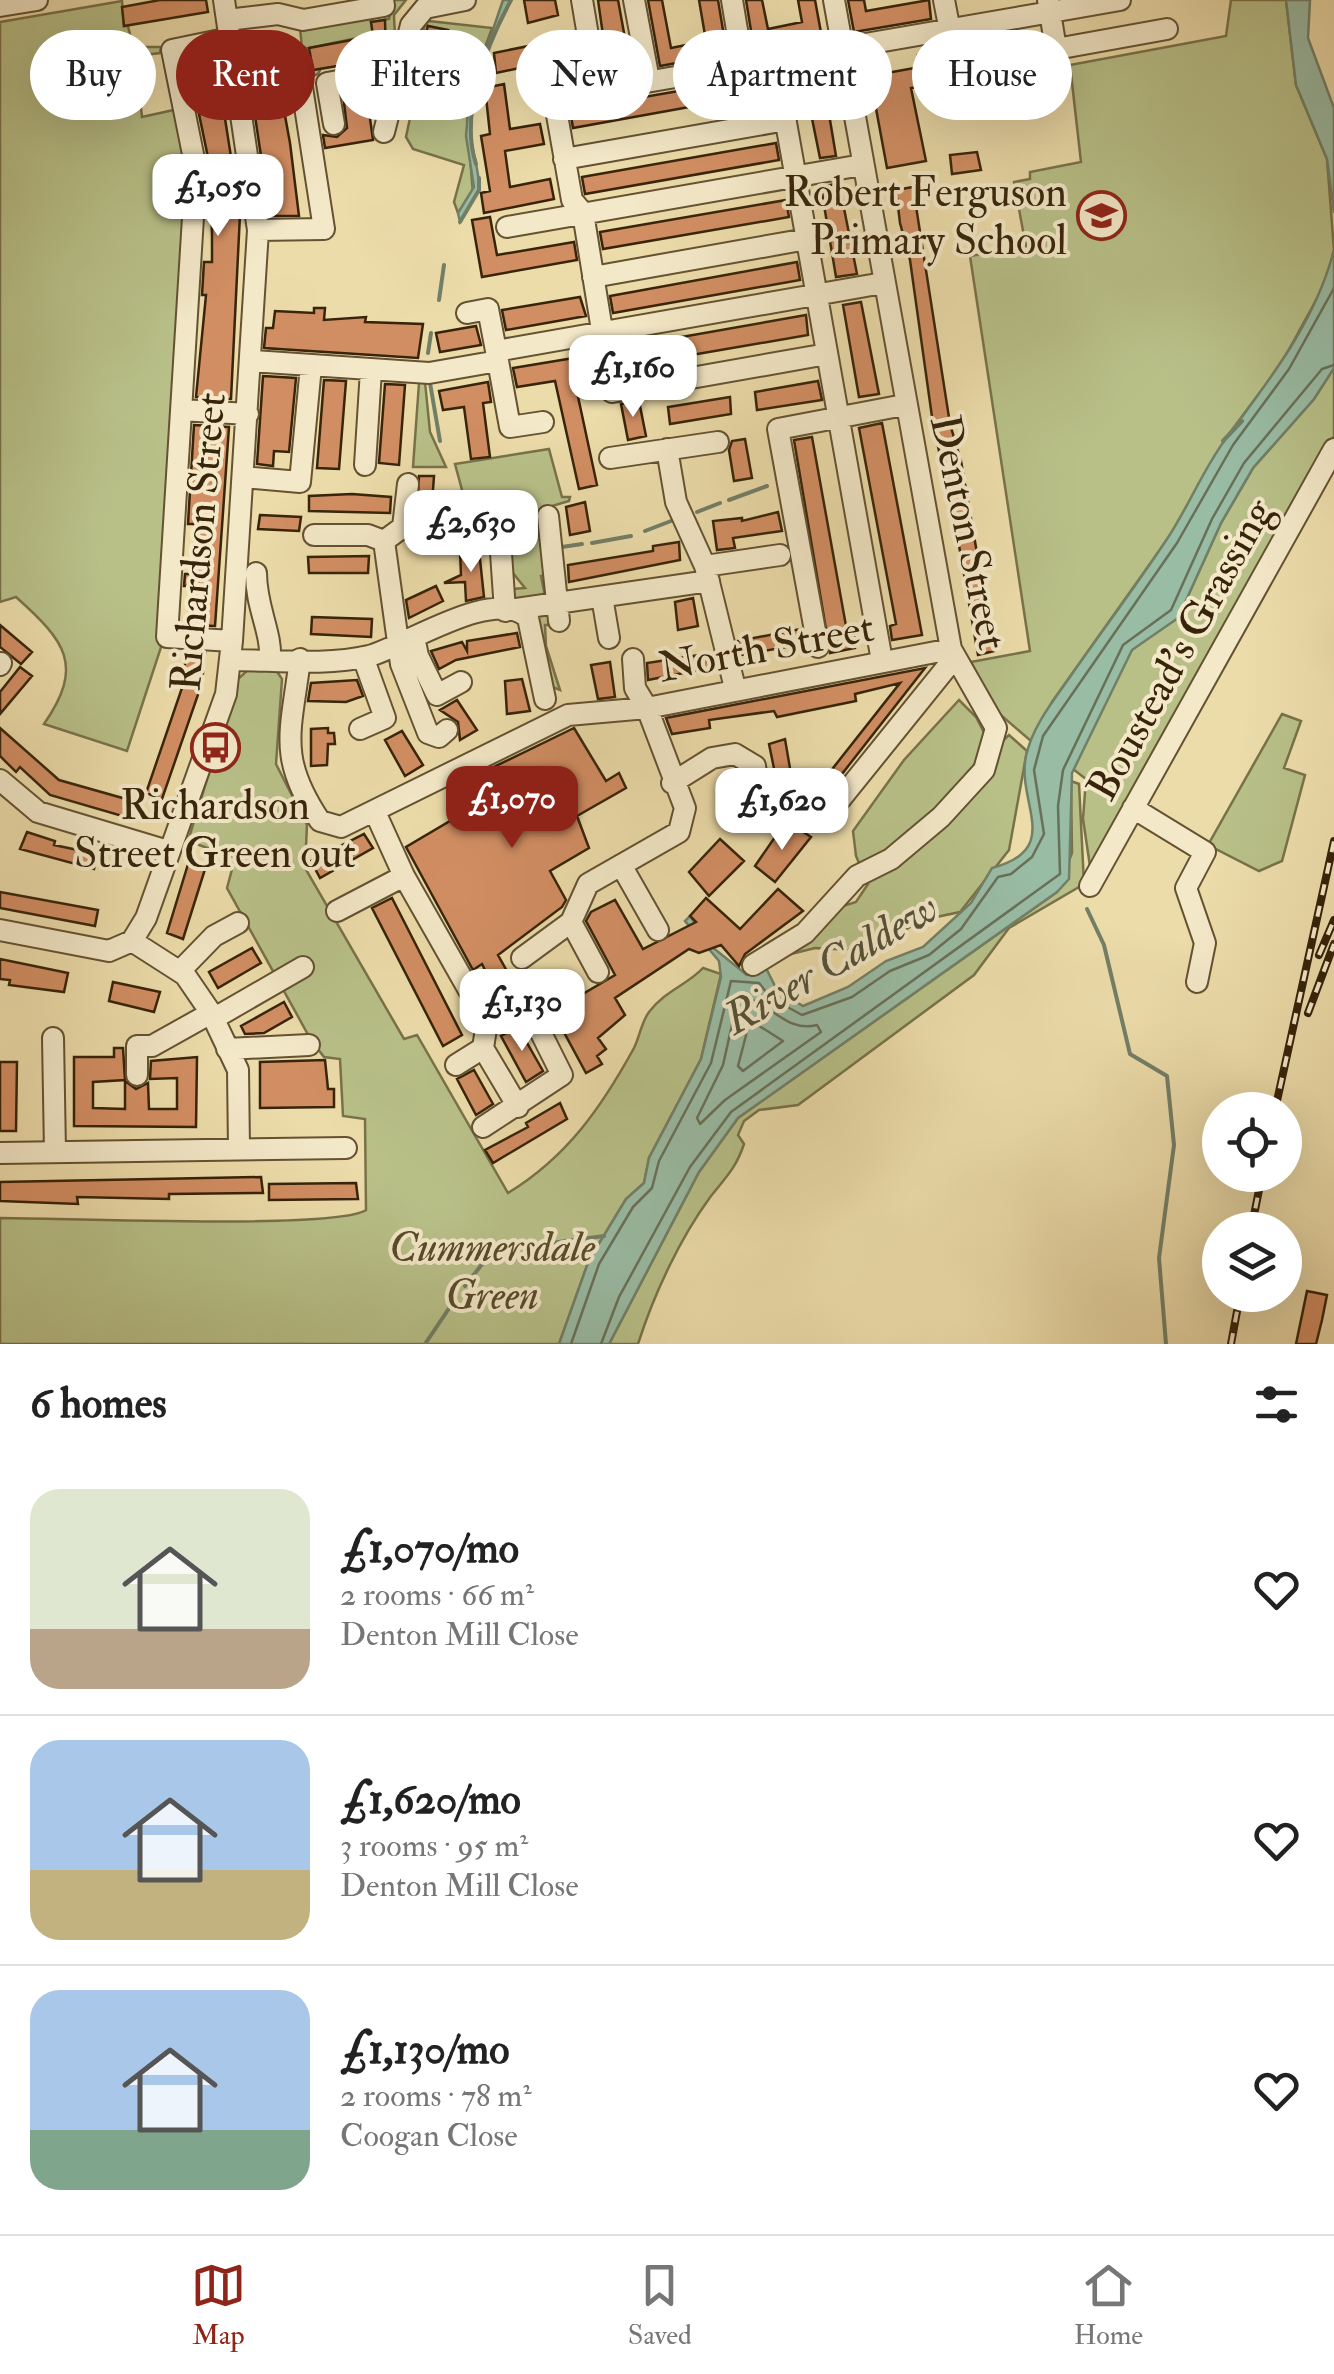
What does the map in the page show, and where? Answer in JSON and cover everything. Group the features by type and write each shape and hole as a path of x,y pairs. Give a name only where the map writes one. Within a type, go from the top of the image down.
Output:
{"street":[{"path":"0,6 37,0"},
{"path":"383,0 384,6 304,20 278,14 227,19 172,50 196,169 167,636 270,660 362,656 456,617 506,611 557,611 780,555"},
{"path":"412,30 417,15 436,3 466,0"},
{"path":"582,0 587,30"},
{"path":"634,0 640,30"},
{"path":"732,0 737,30"},
{"name":"Denton Street","path":"834,0 839,30"},
{"path":"944,0 950,30"},
{"path":"954,30 1049,6 1120,0"},
{"path":"1049,6 1056,49 1166,29"},
{"path":"334,124 327,83 335,82"},
{"name":"Richardson Street","path":"132,941 146,918 226,694 244,478 258,230 243,120"},
{"path":"258,230 324,229 307,120"},
{"path":"384,132 387,120"},
{"path":"558,120 572,200 583,213 612,392 827,354"},
{"path":"564,159 786,120 882,661"},
{"name":"Denton Street","path":"753,965 805,933 857,876 891,859 942,817 984,770 996,728 953,653 904,406 854,120"},
{"path":"507,227 862,164"},
{"path":"593,276 807,238"},
{"path":"252,361 429,373 602,333 883,283"},
{"path":"468,313 488,310 510,427 543,422"},
{"path":"244,478 300,482 312,366"},
{"path":"365,465 371,370"},
{"path":"818,648 778,428 904,406"},
{"path":"181,410 248,414"},
{"path":"610,458 718,442"},
{"path":"667,449 676,502 707,574 735,688"},
{"name":"Boustead's Grassing","path":"1090,886 1334,449"},
{"path":"384,541 404,527 408,484"},
{"path":"555,523 557,611"},
{"path":"314,535 368,535 384,541"},
{"path":"384,541 408,640 436,695 461,682"},
{"path":"501,553 506,611"},
{"path":"256,573 256,601 271,644 270,660"},
{"path":"602,597 609,638"},
{"path":"506,611 528,618 545,698"},
{"path":"408,640 401,664 428,732 439,737 447,730"},
{"path":"830,812 953,653"},
{"name":"North Street","path":"300,659 289,749 296,786 320,821 341,828 568,715 647,708 882,661 953,653"},
{"path":"360,729 393,716 362,656"},
{"path":"522,958 571,922 588,884 679,832 685,808 647,708 634,688 634,659"},
{"path":"672,782 712,758 736,754 755,766 760,792 786,814"},
{"path":"0,780 38,812 168,851"},
{"path":"1134,808 1205,852 1186,888 1206,943 1196,982"},
{"path":"375,812 404,876 487,1022 483,1048 518,1107"},
{"path":"621,865 658,930"},
{"path":"337,911 404,876"},
{"path":"571,922 598,972"},
{"path":"180,971 214,936 238,923"},
{"path":"0,930 109,951 132,941 180,971 212,1016 238,1070 239,1150"},
{"path":"137,1075 137,1046 152,1046 302,966"},
{"path":"483,1126 518,1107 562,1074 534,1019"},
{"path":"53,1038 55,1152"},
{"path":"227,1048 309,1045"},
{"path":"456,1065 483,1048"},
{"path":"0,1152 346,1148"}],"green space":[{"path":"392,0 406,0 394,15 394,30 335,30 335,43 315,47 315,30 300,30 370,13 371,22 389,19"},
{"path":"1231,0 1286,0 1296,85 1327,159 1334,250 1326,282 1281,364 1226,438 1169,537 1052,702 1031,741 995,710 971,662 1030,651 970,256 1026,247 1014,182 1030,179 1030,172 1081,162 1072,65 1226,36"},
{"path":"122,1 124,26 129,30 30,30 30,120 156,120 156,114 176,109 187,159 164,638 127,751 44,724 64,685 64,655 47,627 16,597 0,602 0,22"},
{"path":"429,21 492,28 444,30 425,25 424,30 417,30"},
{"path":"410,120 467,120 473,194 458,213 454,202 464,165 413,149 406,137"},
{"path":"1334,368 1334,436 1091,873 1083,819 1086,779 1073,769 1077,757 1132,649 1178,618 1221,523 1253,468 1314,399"},
{"path":"425,382 430,432 446,467 413,467 419,383"},
{"path":"549,449 562,497 570,497 569,501 542,509 547,575 541,576 551,625 545,625 546,646 560,690 547,685 513,595 512,589 525,588 508,567 507,545 475,538 455,464"},
{"name":"Cummersdale Green","path":"274,667 282,679 276,764 307,825 305,868 404,1039 417,1035 508,1193 548,1164 581,1130 622,1070 646,1016 655,1005 703,968 721,974 701,1059 649,1158 644,1183 626,1199 589,1260 559,1344 0,1344 0,1218 304,1220 366,1210 365,1119 343,1116 340,1059 324,1057 311,1040 227,888 235,858 188,841 238,679 249,669"},
{"path":"959,700 976,717 989,742 998,745 1009,735 1027,751 1009,850 960,912 922,920 881,944 854,950 815,948 787,955 824,912 856,902 868,884 856,856 853,831 904,760"},
{"path":"1282,714 1301,721 1284,768 1305,775 1282,861 1259,871 1208,845"},
{"path":"1071,781 1079,784 1084,884 1009,928 974,975 798,1105 759,1110 744,1121 738,1135 744,1144 738,1160 678,1248 638,1344 609,1344 699,1172 738,1118 1057,892 1072,853"}],"water":[{"path":"503,0 511,0 496,31 493,30"},
{"path":"1286,0 1310,0 1308,38 1334,108 1334,213 1327,159 1296,85"},
{"path":"467,120 472,120 479,190 460,222 458,213 474,187"},
{"path":"1334,250 1334,368 1314,399 1253,468 1221,523 1178,618 1132,650 1072,773 1069,879 1057,892 738,1118 699,1172 609,1344 559,1344 589,1260 626,1199 644,1183 649,1158 701,1059 721,977 719,961 685,921 690,916 712,947 747,975 765,966 777,990 803,1006 848,987 886,961 923,947 971,903 992,868 1014,860 1026,849 1032,837 1032,822 1026,756 1038,725 1167,539 1217,452 1289,350 1315,302"}],"building":[{"path":"160,0 206,0 208,12 124,26 122,7"},
{"path":"524,0 555,0 558,15 528,23"},
{"path":"598,0 618,0 623,30 602,30"},
{"path":"648,0 662,0 673,48 673,64 660,66"},
{"path":"699,0 718,0 723,30 704,30"},
{"path":"746,0 762,0 768,29 802,22 798,0 815,0 821,30 751,30"},
{"path":"848,0 864,0 866,11 929,0 931,19 854,30"},
{"path":"385,20 385,30 372,30 371,22"},
{"path":"335,43 335,66 315,70 315,47"},
{"path":"516,48 516,69 496,73 496,53"},
{"path":"912,68 912,120 918,120 926,161 887,168 878,120 892,120 892,72"},
{"path":"504,84 510,129 540,124 544,144 505,151 510,187 550,179 554,199 484,213 481,193 490,191 481,136 490,134 488,120 496,120 496,86"},
{"path":"673,92 673,110 653,114 653,95"},
{"path":"200,120 225,120 240,214 231,399 196,397 206,295 202,295 204,262 212,262 210,167"},
{"path":"256,120 286,120 299,216 270,216"},
{"path":"346,120 370,120 373,140 325,148 323,135 337,137 347,128"},
{"path":"572,120 617,120 573,128"},
{"path":"812,120 830,120 836,156 820,158"},
{"path":"776,143 779,160 585,194 582,177"},
{"path":"977,152 981,170 952,174 950,155"},
{"path":"839,183 857,274 836,277 821,187"},
{"path":"913,187 950,424 961,461 994,651 978,655 944,459 941,460 933,424 910,260 900,223 896,190"},
{"path":"786,200 789,217 603,249 600,232"},
{"path":"490,217 497,255 574,242 577,260 482,277 472,220"},
{"path":"797,262 800,280 613,313 610,296"},
{"path":"580,297 586,316 506,330 502,310"},
{"path":"861,302 879,394 859,397 843,305"},
{"path":"314,308 325,308 324,320 366,317 365,322 423,324 418,358 264,348 266,328 273,328 275,311 314,313"},
{"path":"806,315 808,335 622,367 619,348"},
{"path":"476,326 481,345 440,352 436,333"},
{"path":"592,355 595,374 574,378 597,485 579,489 555,381 517,387 513,368"},
{"path":"263,376 296,378 289,452 274,451 273,466 257,464"},
{"path":"324,380 346,381 339,469 317,468"},
{"path":"818,381 822,400 757,410 755,392"},
{"path":"488,382 491,402 483,403 490,457 471,459 464,407 443,410 439,391"},
{"path":"385,384 405,385 399,465 379,463"},
{"path":"730,397 731,414 670,424 668,407"},
{"path":"639,401 646,436 628,440 621,404"},
{"path":"882,423 922,635 892,640 890,626 896,624 859,428"},
{"path":"194,425 229,427 215,626 188,625 191,586 184,586 185,574 192,574 195,524 188,524"},
{"path":"812,437 848,637 855,635 855,648 830,653 794,440"},
{"path":"745,439 752,478 734,481 729,450 732,441"},
{"path":"419,476 434,476 429,544 415,544"},
{"path":"309,496 391,497 390,513 309,511"},
{"path":"585,502 590,531 570,535 566,507"},
{"path":"778,512 782,531 733,538 735,548 717,550 713,521 742,521"},
{"path":"260,515 301,517 299,531 258,529"},
{"path":"679,542 680,560 569,582 568,565 653,551 653,546"},
{"path":"479,550 484,597 466,601 465,582 444,583 461,575 460,551"},
{"path":"369,556 368,573 309,573 308,557"},
{"path":"436,586 443,601 409,618 406,600"},
{"path":"693,598 698,626 678,630 675,602"},
{"path":"312,617 372,619 371,637 311,634"},
{"path":"0,625 32,652 21,664 0,647"},
{"path":"801,629 804,644 741,655 738,641"},
{"path":"517,633 520,647 456,660 439,669 431,651 462,642 467,651 467,641"},
{"path":"186,652 205,653 202,683 162,799 146,793 183,685"},
{"path":"706,654 709,668 648,680 647,663"},
{"path":"610,662 615,697 598,699 591,665"},
{"path":"20,667 32,676 0,714 0,692"},
{"path":"925,668 820,802 811,796 900,683 855,694 856,701 777,717 774,711 709,720 710,728 672,734 666,718"},
{"path":"522,679 530,711 507,714 505,681"},
{"path":"357,680 363,696 346,702 308,701 311,683"},
{"path":"457,700 477,730 460,740 458,722 440,710"},
{"path":"0,728 59,780 133,801 129,818 50,795 20,767 16,772 0,756"},
{"path":"328,728 328,733 334,733 335,744 328,744 327,765 311,766 311,729"},
{"path":"574,728 606,781 619,773 626,788 577,816 589,848 550,871 566,900 498,955 527,1007 508,1016 482,964 473,970 406,847 482,802 471,778"},
{"path":"402,731 423,765 405,776 385,740"},
{"path":"785,739 793,786 778,788 769,744"},
{"path":"794,826 811,837 775,882 755,866 775,837 781,842"},
{"path":"27,832 55,841 54,845 97,854 94,869 20,849"},
{"path":"364,834 373,848 320,878 311,861"},
{"path":"720,839 744,861 709,896 689,872"},
{"path":"189,861 206,866 183,939 167,933"},
{"path":"778,889 803,911 745,954 739,966 721,945 699,953 689,949 615,998 625,1015 598,1038 606,1049 597,1056 602,1064 586,1073 541,990 568,973 581,995 615,975 586,921 591,912 615,900 643,949 696,922 690,916 706,898 740,929"},
{"path":"0,892 98,910 95,926 0,908"},
{"path":"392,898 462,1035 443,1046 372,908"},
{"path":"252,948 261,963 218,988 209,972"},
{"path":"0,959 68,973 64,992 9,985 10,980 0,979"},
{"path":"113,982 160,992 154,1012 109,1001"},
{"path":"284,1002 292,1017 264,1033 245,1034 241,1026"},
{"path":"518,1027 543,1071 526,1082 501,1036"},
{"path":"114,1048 123,1048 125,1080 93,1082 93,1108 125,1109 125,1081 136,1089 148,1083 149,1109 177,1109 177,1078 150,1079 151,1061 197,1057 196,1127 74,1126 74,1057 114,1057"},
{"path":"325,1060 328,1089 334,1089 334,1107 260,1108 260,1062"},
{"path":"0,1062 17,1062 16,1131 0,1131"},
{"path":"474,1070 493,1104 476,1115 457,1079"},
{"path":"560,1103 567,1119 493,1163 485,1150 528,1127 526,1123"},
{"path":"261,1177 263,1193 169,1194 169,1199 77,1197 78,1204 0,1201 0,1182"},
{"path":"356,1183 358,1199 269,1200 269,1184"},
{"path":"1307,1291 1327,1295 1322,1320 1316,1344 1296,1344"}],"waterway":[{"path":"476,164 472,144 473,102 485,58 511,0"},
{"path":"460,222 479,190 479,178"},
{"path":"439,300 444,265"},
{"path":"428,353 431,333"},
{"path":"430,383 440,441"},
{"path":"1223,441 1242,421"},
{"path":"729,500 767,486"},
{"path":"697,512 720,503"},
{"path":"645,531 671,521"},
{"path":"592,543 631,536"},
{"path":"562,547 582,544"},
{"path":"1087,909 1104,945 1130,1054 1167,1076 1174,1145 1159,1258 1166,1344"},
{"path":"544,1244 604,1236"},
{"path":"465,1286 490,1254 529,1246"},
{"path":"425,1344 456,1298"}],"railway":[{"path":"1279,1092 1334,841"},
{"path":"1319,955 1334,920"},
{"path":"1308,1013 1334,944"},
{"path":"1255,1212 1259,1192"},
{"path":"1231,1344 1237,1312"}],"place":[{"name":"Robert Ferguson Primary School","path":"1102,215"},
{"name":"Richardson Street Green out","path":"215,748"}],"water label":[{"name":"River Caldew","path":"830,962"}]}
